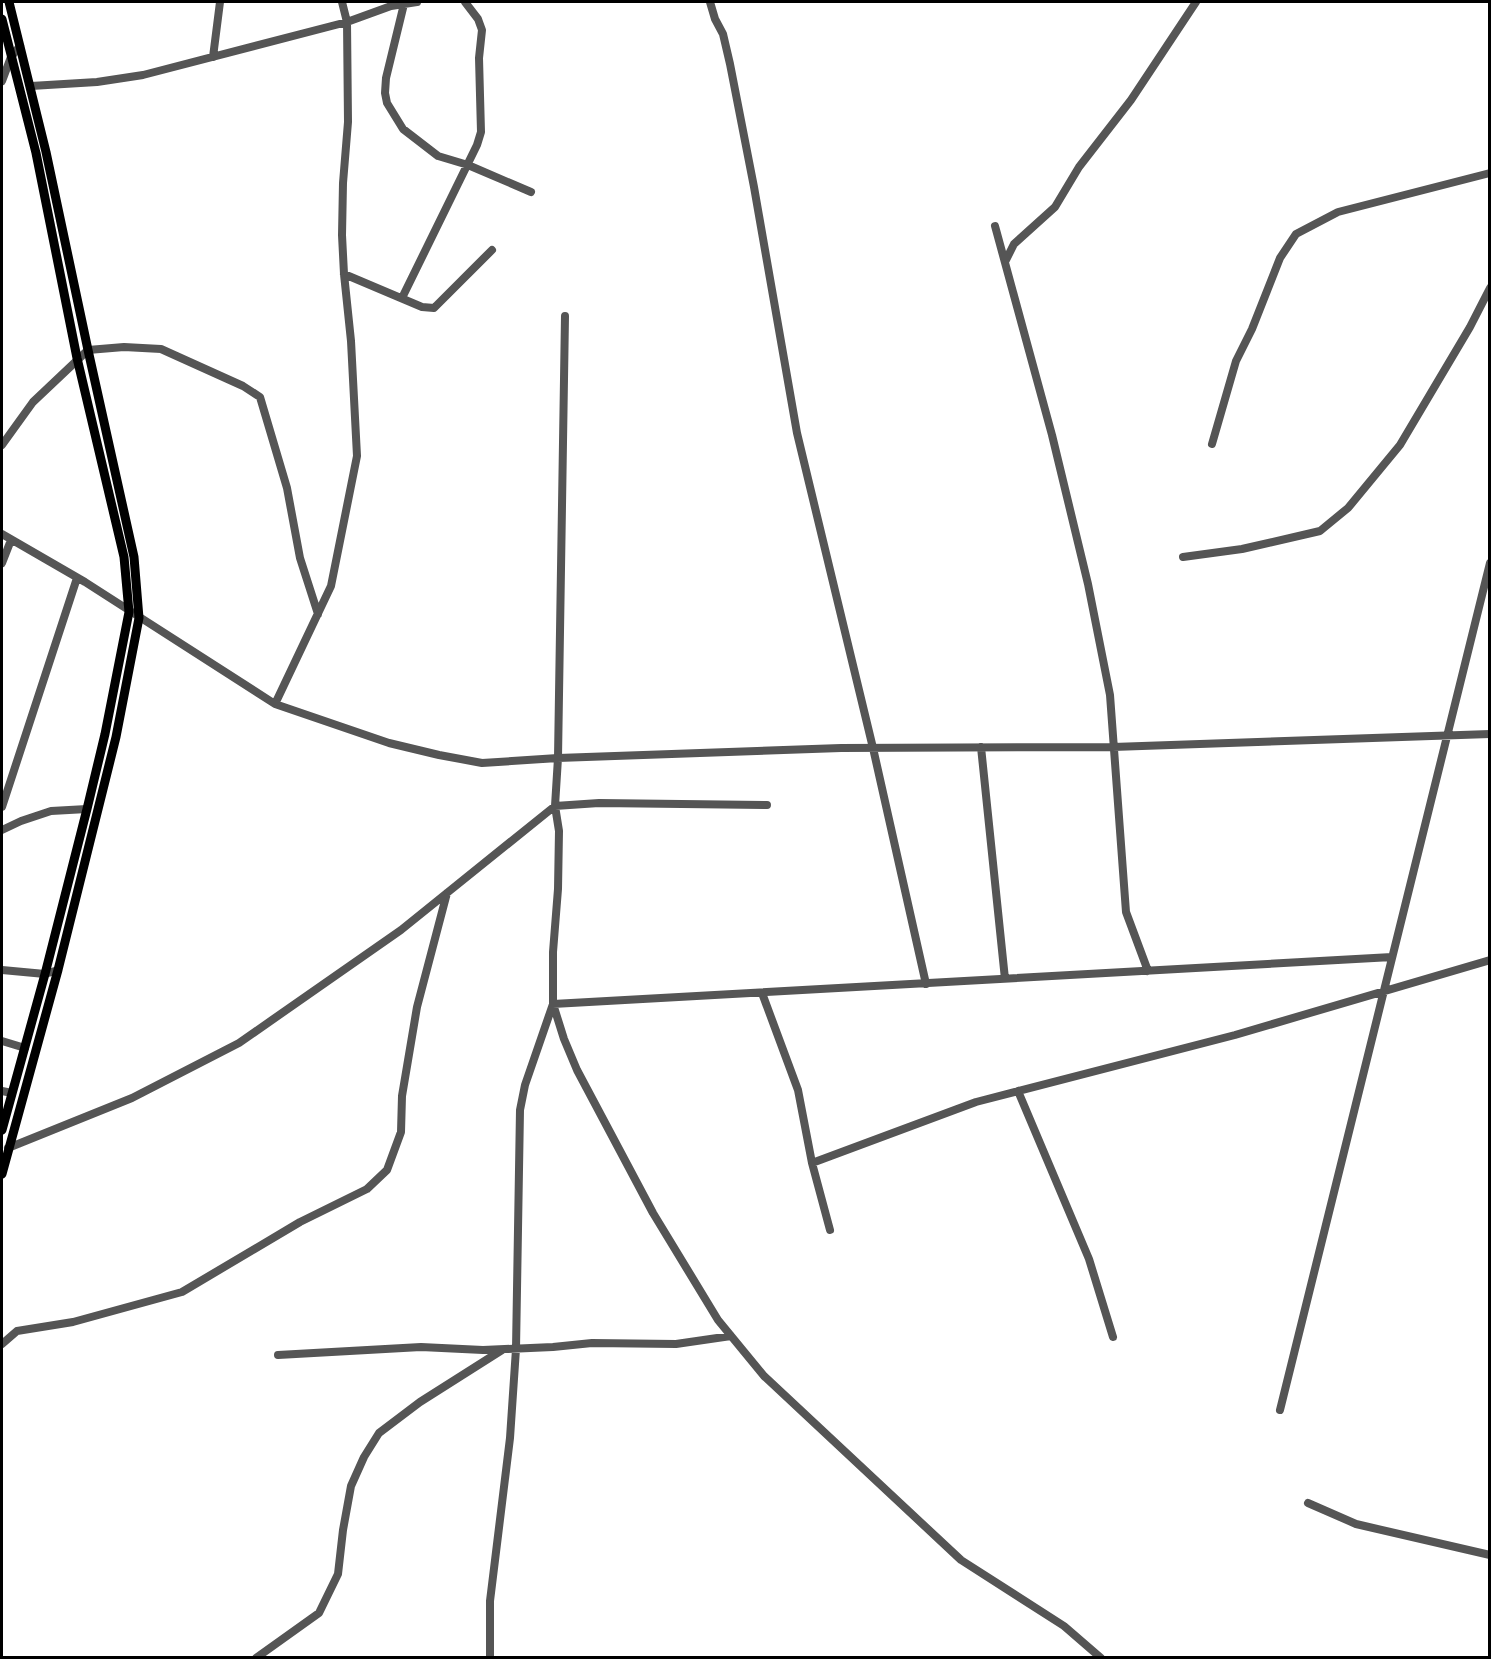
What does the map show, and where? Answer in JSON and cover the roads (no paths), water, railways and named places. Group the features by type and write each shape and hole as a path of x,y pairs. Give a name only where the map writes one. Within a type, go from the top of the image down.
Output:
{"main road":[{"path":"2,1174 58,970 116,737 139,618 134,557 46,152 9,2"},
{"path":"2,19 36,153 78,358 124,557 129,612 108,723 87,809 45,975 2,1130"}],"street":[{"path":"213,57 220,2"},
{"path":"275,704 331,586 357,456 351,341 344,274 343,194 348,122 346,22 342,2"},
{"path":"31,86 97,82 143,75 346,22 391,6 417,2"},
{"path":"402,298 468,165 481,132 479,58 482,30 478,19 465,2"},
{"path":"710,2 714,19 723,34 730,64 797,434 873,748 926,984"},
{"path":"1005,262 1014,244 1055,207 1079,167 1131,100 1196,2"},
{"path":"404,4 386,78 387,103 403,129 438,156 468,165 531,192"},
{"path":"2,81 10,57 20,46"},
{"path":"1212,444 1236,361 1252,329 1280,258 1296,234 1338,212 1490,173"},
{"path":"995,226 1052,435 1088,584 1110,695 1126,912 1148,971"},
{"path":"344,274 429,309 434,308 492,250"},
{"path":"1183,557 1242,549 1320,531 1348,508 1400,445 1470,327 1490,288"},
{"path":"566,316 558,758 555,806 559,831 558,889 553,952 553,1004 564,1039 577,1070 647,1203 718,1320 764,1376 961,1560 1064,1626 1101,1658"},
{"path":"2,445 33,402 88,350 124,347 161,349 243,386 260,397 287,488 300,558 318,614"},
{"path":"2,534 77,578 275,704 389,743 482,763 558,758 873,748 1113,747 1490,734"},
{"path":"2,563 10,540"},
{"path":"1280,1410 1490,563"},
{"path":"2,807 77,578"},
{"path":"981,747 1005,979"},
{"path":"8,1148 132,1098 239,1043 401,930 555,806 599,803 767,805"},
{"path":"2,830 51,811 87,809"},
{"path":"2,1344 17,1331 73,1322 182,1292 300,1222 367,1189 387,1170 401,1132 402,1096 417,1007 447,893"},
{"path":"553,1004 1392,957"},
{"path":"812,1163 976,1102 1235,1035 1490,960"},
{"path":"2,970 45,975 58,970"},
{"path":"762,993 798,1090 812,1163 830,1230"},
{"path":"490,1658 490,1601 510,1438 516,1348 520,1110 525,1085 553,1004"},
{"path":"2,1041 25,1048"},
{"path":"2,1091 12,1093"},
{"path":"1018,1091 1089,1259 1113,1337"},
{"path":"278,1354 421,1347 504,1349 592,1343 676,1344 731,1336"},
{"path":"256,1658 319,1613 338,1574 351,1486 364,1456 379,1433 420,1402 504,1349"},
{"path":"1308,1503 1356,1524 1490,1555"}]}
